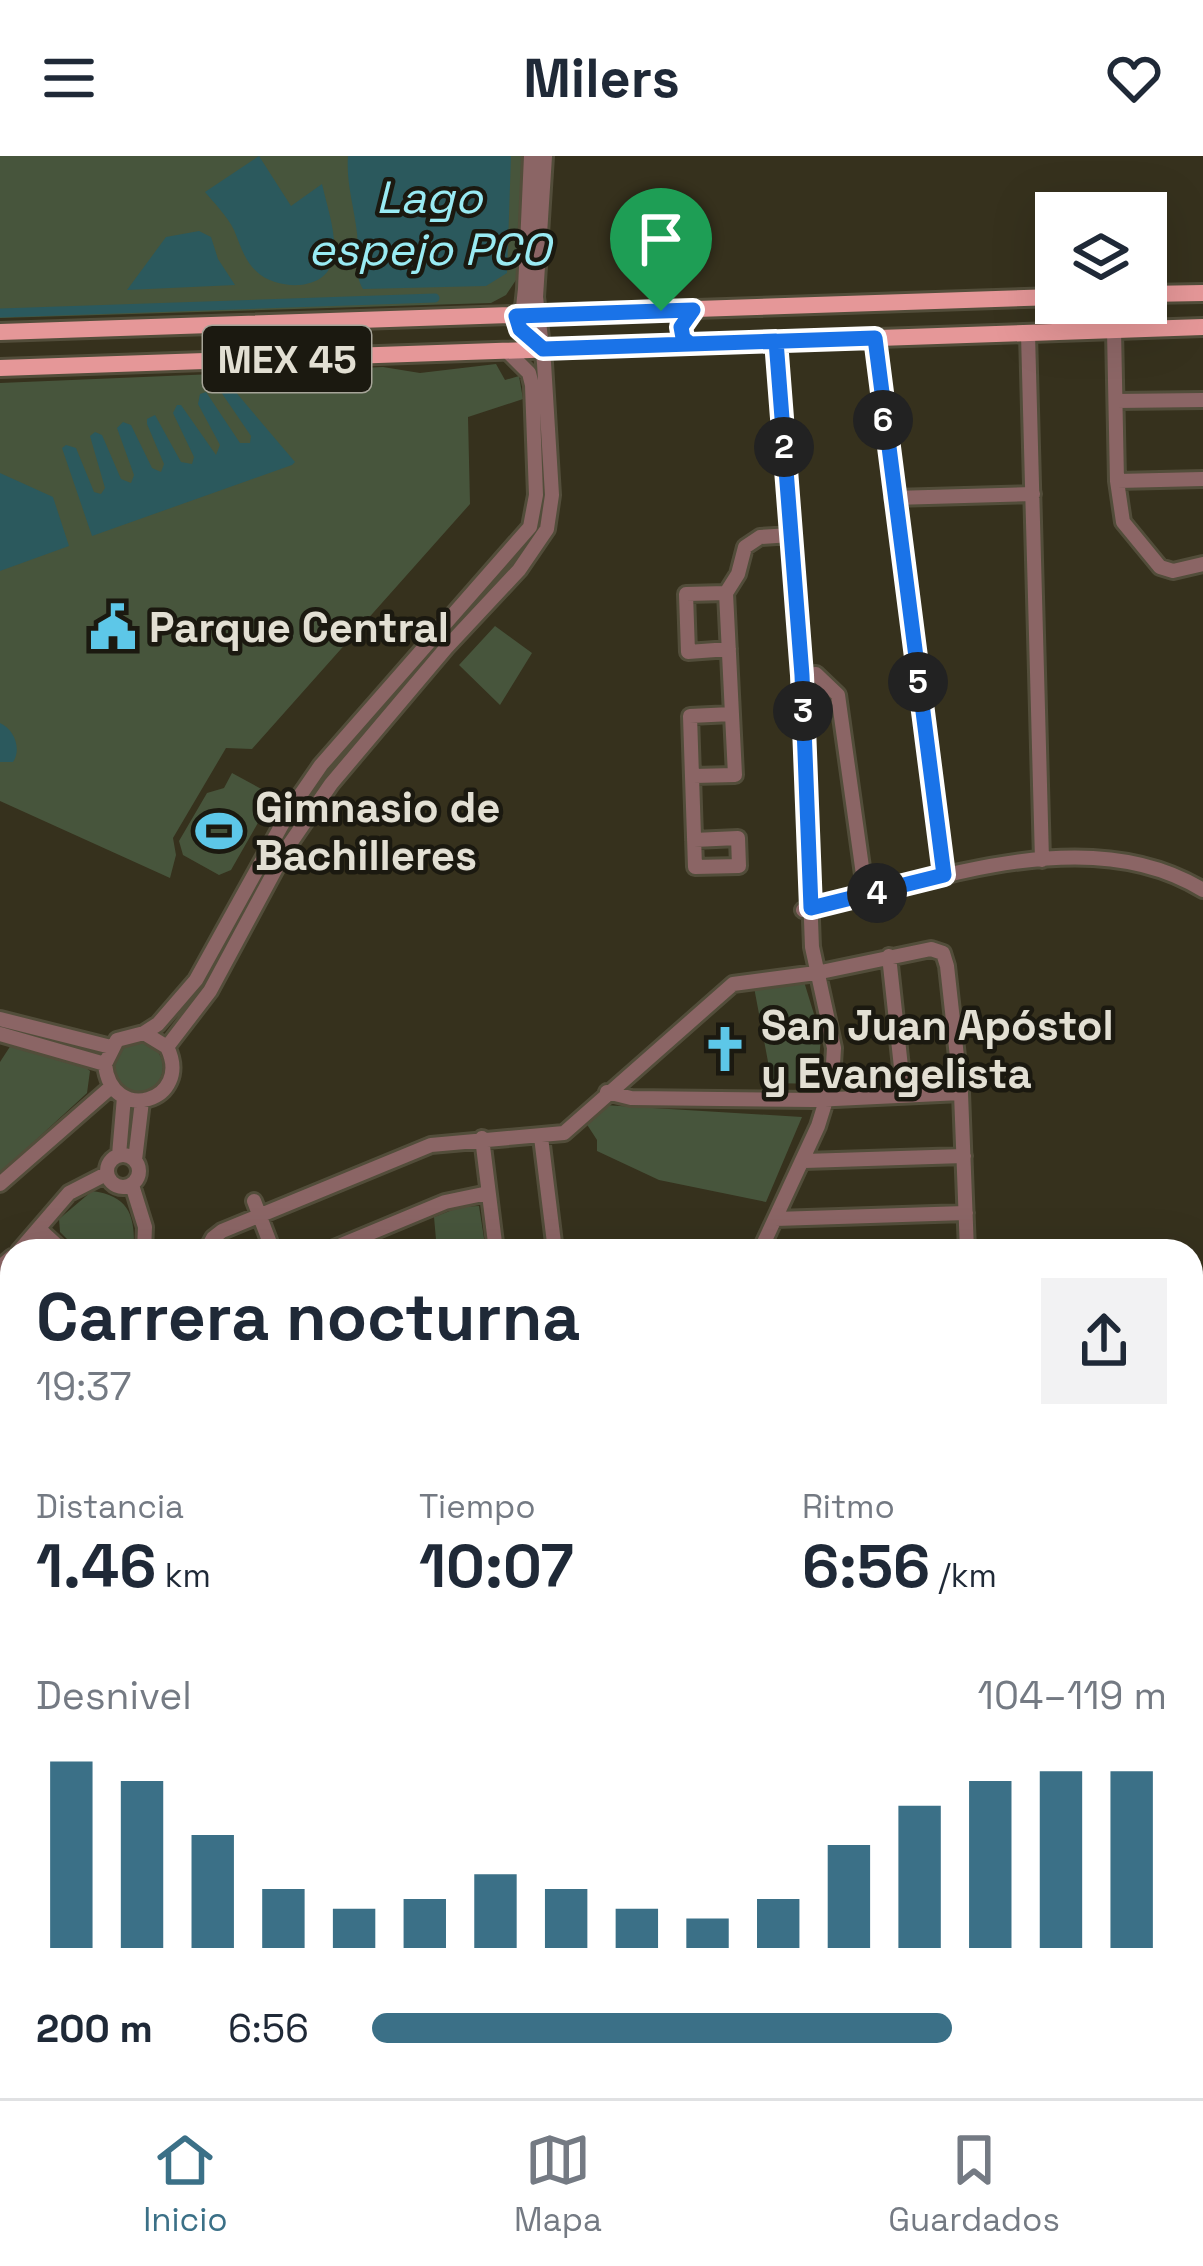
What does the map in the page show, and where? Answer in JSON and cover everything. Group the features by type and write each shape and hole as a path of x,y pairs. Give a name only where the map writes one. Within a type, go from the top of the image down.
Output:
{"main road":[{"path":"1167,294 1203,293"},
{"name":"MEX 45","path":"0,332 1035,298"},
{"path":"913,337 923,324 920,302"},
{"path":"690,344 681,327 693,310"},
{"name":"MEX 45","path":"0,368 1203,328"},
{"path":"66,366 64,344 81,331"}],"street":[{"path":"531,156 524,307 516,316 520,329 543,349"},
{"path":"166,1047 216,981 287,848 331,784 519,570 547,530 552,495 536,297 544,156"},
{"path":"1114,330 1117,481 1123,522 1155,563 1173,571 1203,564"},
{"path":"1028,334 1042,860"},
{"path":"875,338 944,875"},
{"path":"766,1239 827,1100 834,1048 807,909 802,675 776,341"},
{"path":"142,1101 124,1097 111,1087 105,1064 111,1047 125,1035 143,1033 158,1024 196,980 302,789 530,527 536,495 532,385 530,373 507,351"},
{"path":"1116,401 1203,400"},
{"path":"1117,481 1203,478"},
{"path":"893,498 1033,494"},
{"path":"693,776 735,775 727,593 751,541 792,539"},
{"path":"727,593 686,594 688,652 729,650"},
{"path":"802,675 816,674 838,695 866,896"},
{"path":"694,840 738,838 739,866 695,867 694,840 693,776 690,716 732,714"},
{"path":"366,715 379,728"},
{"path":"807,909 996,864 1042,860 1141,862 1203,890"},
{"path":"215,1239 222,1232 431,1145 564,1132 733,984 931,950 943,953 947,966 961,1094 967,1239"},
{"path":"889,956 904,1095"},
{"path":"0,1019 111,1047"},
{"path":"106,1174 142,1101 160,1093 172,1076 166,1047 143,1033"},
{"path":"0,1034 105,1064"},
{"path":"0,1184 111,1087"},
{"path":"607,1092 631,1098 827,1100 961,1094"},
{"path":"124,1097 139,1173 132,1185 144,1239"},
{"path":"541,1136 554,1239"},
{"path":"482,1138 494,1239"},
{"path":"118,1155 135,1160"},
{"path":"804,1161 964,1156"},
{"path":"106,1174 116,1186 132,1185"},
{"path":"30,1239 69,1192 106,1174"},
{"path":"357,1239 445,1202 488,1193"},
{"path":"254,1201 270,1239"},
{"path":"775,1219 966,1214"},
{"path":"39,1229 50,1239"},
{"path":"378,1230 379,1239"}],"green space":[{"path":"0,156 522,156 516,280 506,295 491,303 0,318"},
{"path":"496,364 505,380 519,376 523,399 468,417 470,504 252,749 226,748 173,838 176,855 170,878 0,801 0,383 383,367 420,373"},
{"path":"495,626 532,653 500,705 459,665"},
{"name":"Gimnasio de Bachilleres","path":"232,773 265,791 257,806 259,821 231,870 219,875 183,855 179,841 207,793 224,788"},
{"path":"802,975 821,1037 817,1084 772,1083 753,982"},
{"path":"138,1042 156,1049 163,1067 156,1085 138,1092 120,1085 113,1067 120,1049"},
{"path":"11,1045 90,1071 87,1093 0,1173 0,1062"},
{"path":"604,1105 802,1117 766,1202 659,1180 597,1151 597,1140 586,1123"},
{"path":"92,1191 105,1194 128,1210 133,1239 67,1239 60,1232 59,1219"},
{"path":"479,1206 484,1239 436,1239 434,1217"}],"water":[{"path":"259,156 291,206 322,184 334,246 327,272 317,280 288,285 260,275 245,257 228,220 205,192"},
{"name":"Lago espejo PCO","path":"348,156 511,156 507,273 486,286 363,289 357,269"},
{"path":"199,231 211,237 235,285 127,290 166,237"},
{"path":"228,383 295,462 92,536 62,448 76,448 94,492 101,494 105,488 90,436 102,435 121,479 131,483 134,475 117,428 123,422 131,425 152,468 161,472 164,464 147,424 155,415 181,462 192,464 194,457 173,413 181,405 216,455 220,445 198,404 200,394 206,392 240,443 250,443 251,436 221,392"},
{"path":"0,473 53,497 69,546 0,571"},
{"path":"0,723 15,740 13,762 0,762"}],"waterway":[{"path":"0,313 435,298"}],"place":[{"name":"Parque Central","path":"113,627"},
{"name":"Gimnasio de Bachilleres","path":"219,831"},
{"name":"San Juan Apóstol y Evangelista","path":"725,1049"}],"route":[{"path":"661,311 516,316 520,329 543,349 661,346 776,341 802,675 811,908 944,875 875,338 776,341 690,344 681,327 693,310 661,311"}]}
